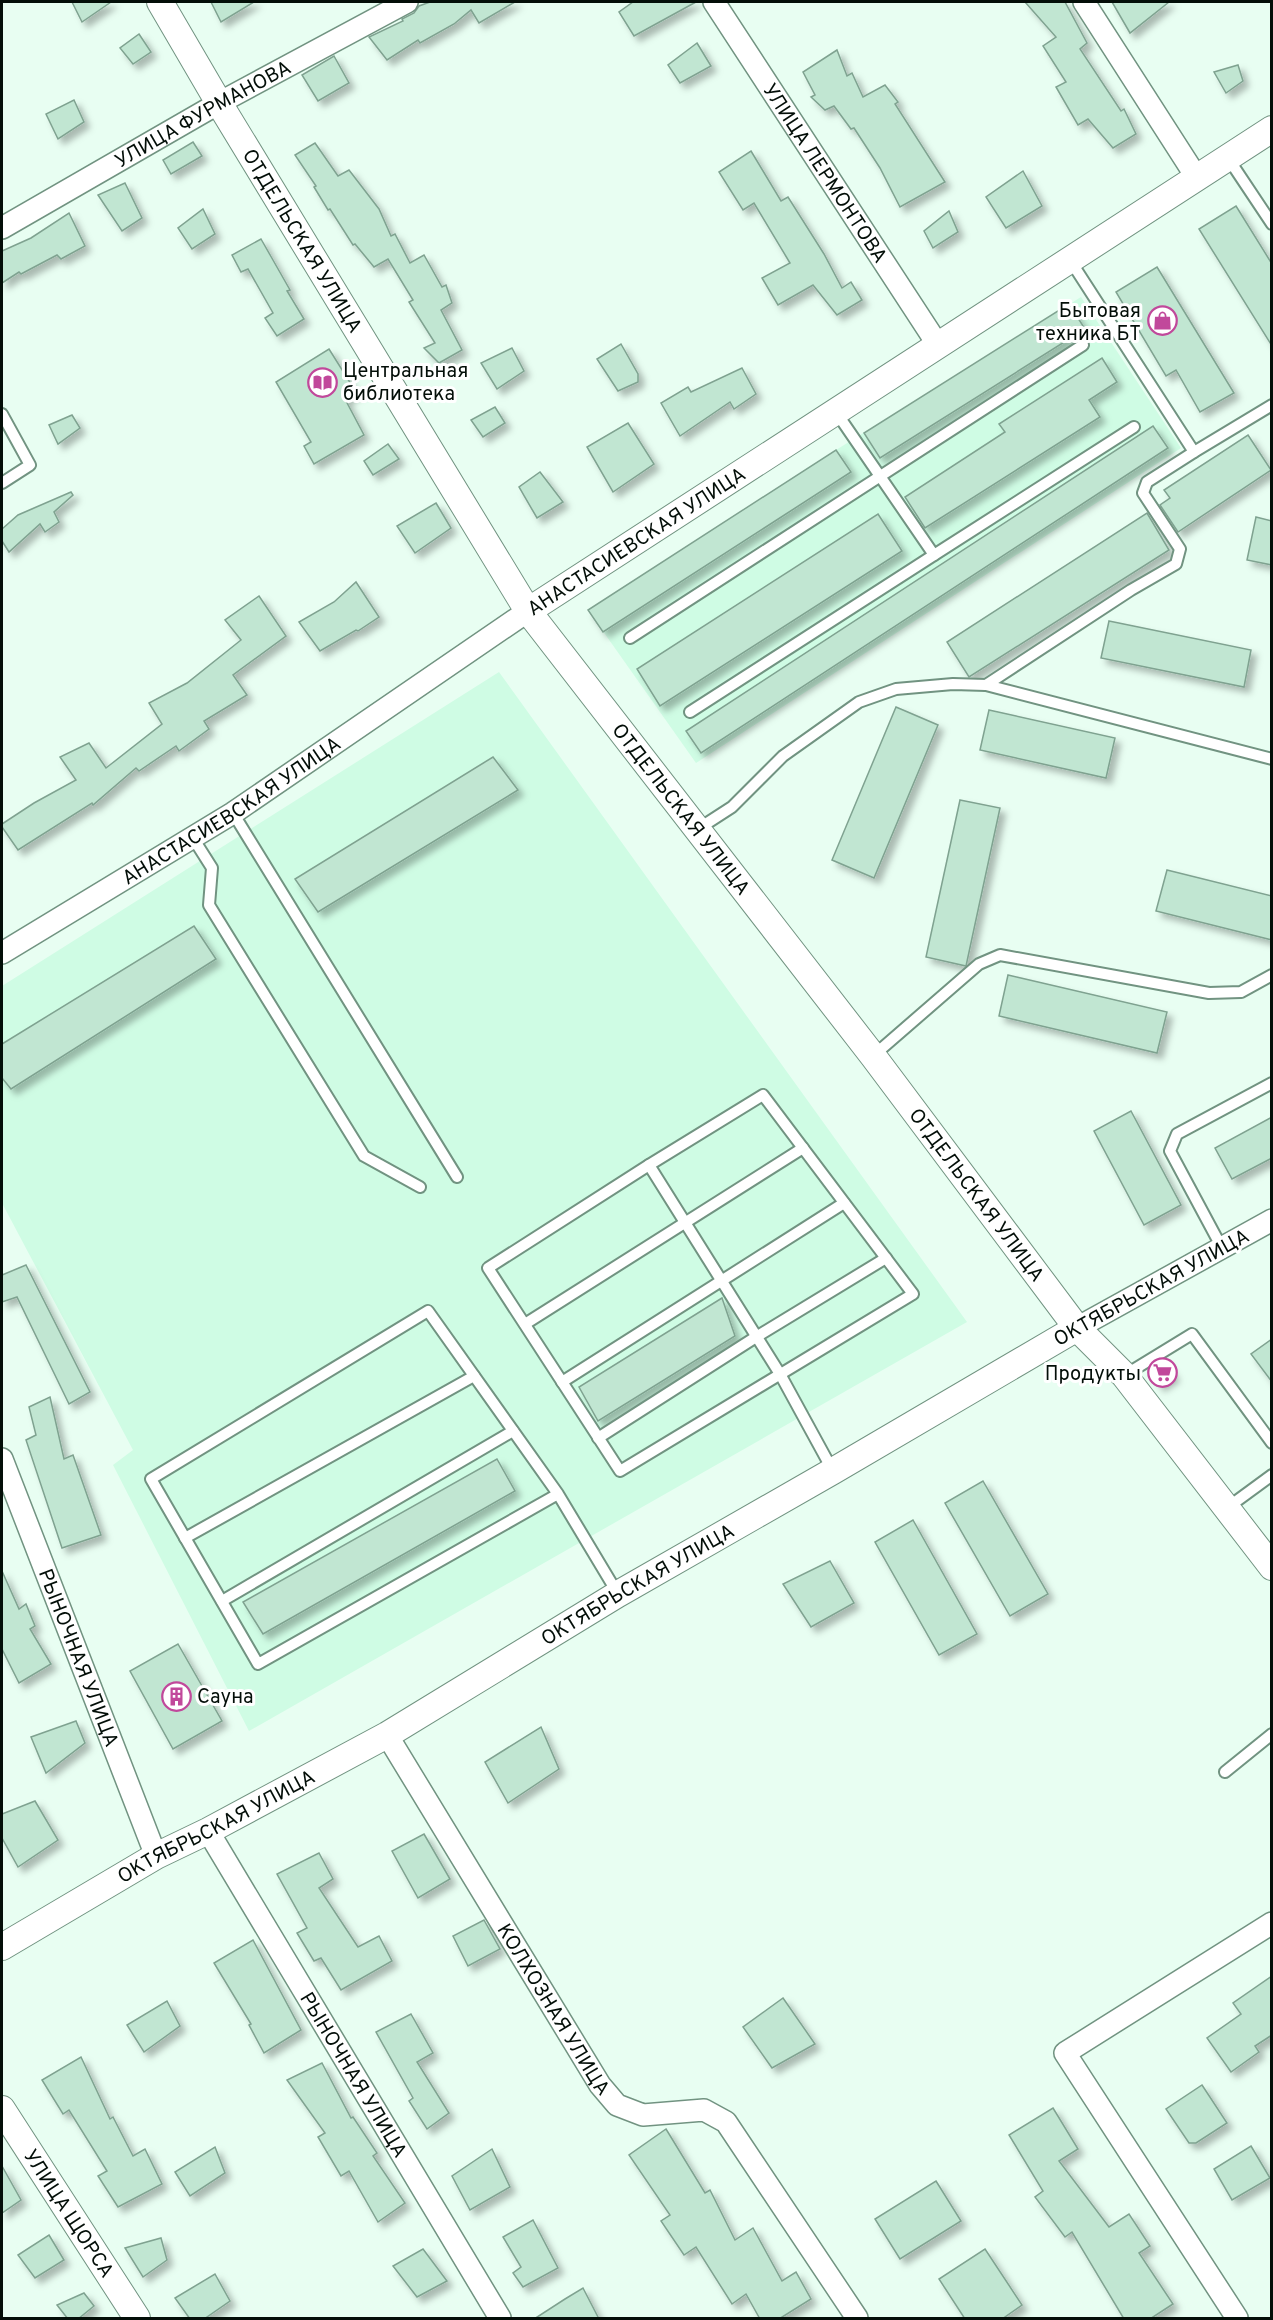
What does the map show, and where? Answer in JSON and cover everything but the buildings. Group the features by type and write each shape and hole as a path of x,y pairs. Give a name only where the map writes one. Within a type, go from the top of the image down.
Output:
{"street":[{"name":"ОТДЕЛЬСКАЯ УЛИЦА","path":"160,2 219,103 528,610 873,1056 1077,1328 1124,1375 1272,1567"},
{"name":"УЛИЦА ФУРМАНОВА","path":"2,228 219,103 407,2"},
{"name":"УЛИЦА ЛЕРМОНТОВА","path":"714,2 938,345"},
{"path":"1084,2 1197,178"},
{"name":"АНАСТАСИЕВСКАЯ УЛИЦА","path":"2,953 233,813 528,610 1272,129"},
{"name":"ОКТЯБРЬСКАЯ УЛИЦА","path":"2,1947 156,1856 208,1831 387,1735 618,1594 1077,1328 1272,1220"},
{"name":"РЫНОЧНАЯ УЛИЦА","path":"2,1459 156,1856"},
{"name":"КОЛХОЗНАЯ УЛИЦА","path":"387,1735 600,2085 617,2105 643,2115 704,2110 726,2122 857,2319"},
{"name":"РЫНОЧНАЯ УЛИЦА","path":"208,1831 500,2319"},
{"path":"1237,2319 1065,2053 1272,1923"},
{"name":"УЛИЦА ЩОРСА","path":"2,2109 137,2319"}],"lane":[{"path":"1227,158 1272,224"},
{"path":"1070,260 1194,452"},
{"path":"630,638 1083,345"},
{"path":"986,685 1131,590 1176,564 1180,549 1143,492 1147,482 1272,405"},
{"path":"836,411 934,555"},
{"path":"2,414 30,465 2,483"},
{"path":"690,712 1134,427"},
{"path":"697,829 732,807 783,756 859,702 896,688 953,684 986,685 1272,759"},
{"path":"233,813 457,1177"},
{"path":"193,838 212,868 209,905 364,1156 420,1187"},
{"path":"873,1056 979,964 1000,956 1209,993 1241,992 1272,975"},
{"path":"1222,1248 1170,1151 1177,1134 1272,1083"},
{"path":"763,1095 803,1148 913,1294 620,1471 488,1268 763,1095"},
{"path":"525,1324 803,1148"},
{"path":"649,1165 780,1374 833,1471"},
{"path":"562,1382 844,1203"},
{"path":"598,1438 756,1337 886,1258"},
{"path":"558,1494 258,1664 151,1479 428,1311 558,1494 618,1594"},
{"path":"1124,1375 1192,1334 1272,1443"},
{"path":"185,1538 474,1376"},
{"path":"222,1601 513,1431"},
{"path":"1227,1508 1272,1475"},
{"path":"1225,1772 1272,1734"}],"shaded area":[{"path":"1081,297 1181,448 696,763 588,610 836,450"},
{"path":"499,672 967,1322 249,1731 113,1465 133,1450 2,1203 2,986"}],"place":[{"name":"Бытовая техника БТ","path":"1162,321"},
{"name":"Центральная библиотека","path":"322,382"},
{"name":"Продукты","path":"1162,1373"},
{"name":"Сауна","path":"176,1696"}]}
